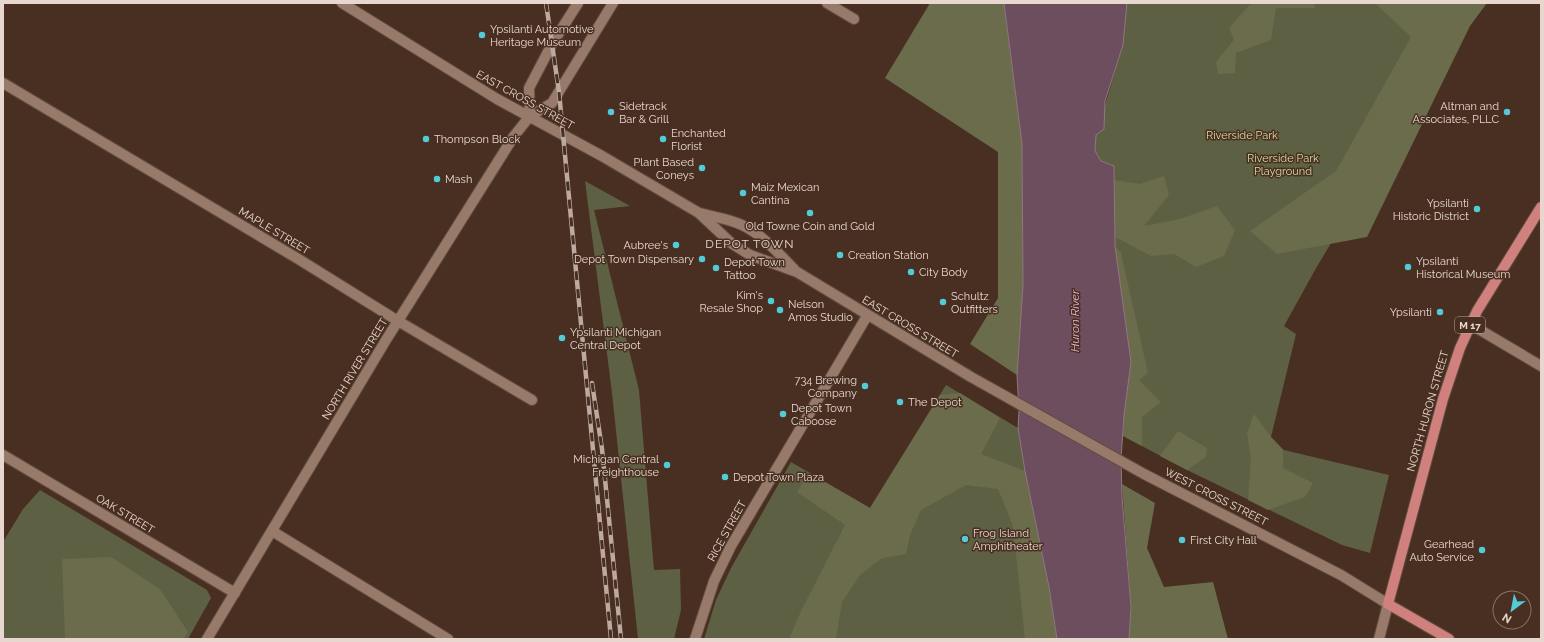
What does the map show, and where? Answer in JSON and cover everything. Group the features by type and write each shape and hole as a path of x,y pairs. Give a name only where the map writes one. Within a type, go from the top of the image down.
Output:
{"main road":[{"name":"NORTH HURON STREET","path":"1388,604 1453,366 1470,324 1541,207"},
{"name":"WEST CROSS STREET","path":"1388,604 1449,639"}],"street":[{"name":"EAST CROSS STREET","path":"342,3 497,99 602,156 699,213 731,243 741,250 750,255 797,272 867,316 971,377"},
{"path":"530,116 529,88 552,44 578,3"},
{"name":"NORTH RIVER STREET","path":"207,639 398,321 514,136 530,116 552,103 613,3"},
{"path":"827,3 854,19"},
{"name":"MAPLE STREET","path":"3,83 532,400"},
{"name":"EAST CROSS STREET","path":"699,213 742,225 761,236 797,272"},
{"name":"RICE STREET","path":"695,639 714,581 731,546 867,316"},
{"path":"1470,324 1541,366"},
{"name":"WEST CROSS STREET","path":"971,377 1144,474 1328,568 1388,604"},
{"name":"OAK STREET","path":"3,455 235,593"},
{"path":"272,531 448,639"},
{"name":"NORTH HURON STREET","path":"1379,639 1388,604"}],"green space":[{"path":"930,3 1004,3 1022,144 1023,285 1017,375 970,344 998,298 998,152 885,78"},
{"name":"Riverside Park","path":"1127,3 1474,3 1315,270 1284,326 1296,334 1271,437 1284,450 1389,475 1370,553 1342,545 1187,470 1123,436 1124,415 1115,246 1114,166 1101,161 1095,151 1096,135 1123,45"},
{"path":"1251,3 1313,3 1316,8 1276,8 1271,40 1236,53 1235,73 1218,74 1216,62 1234,40 1229,28"},
{"path":"1375,3 1487,3 1470,26 1367,237 1277,254 1250,231 1336,171 1411,37"},
{"path":"1164,176 1169,195 1144,226 1180,219 1217,206 1235,230 1224,256 1196,267 1174,254 1151,256 1115,237 1114,180 1140,184"},
{"path":"585,181 630,206 594,210 639,390 654,570 680,569 681,610 674,639 638,639 612,393"},
{"path":"1115,246 1121,253 1148,373 1139,380 1161,402 1142,417 1142,446 1123,436 1124,415 1131,362"},
{"path":"946,385 1018,428 1057,639 704,639 716,600 731,568 791,462 870,508"},
{"path":"960,393 1000,418 981,454 1025,471 1049,587 1057,639 1025,639 1013,526 998,489 966,485 921,510 910,535 906,554 882,558 860,575 842,602 836,639 789,639 801,611 845,525 797,492 809,473 870,508 940,395"},
{"path":"1254,414 1283,450 1283,468 1313,483 1305,497 1268,510 1248,500 1251,458 1247,433"},
{"path":"1178,431 1207,448 1206,457 1187,470 1160,456"},
{"path":"1122,484 1155,503 1147,548 1164,587 1213,582 1228,639 1129,639 1131,607"},
{"path":"40,490 207,590 211,598 188,639 3,639 3,542 23,509"},
{"path":"111,557 160,589 188,632 183,639 65,639 62,559"}],"water":[{"name":"Huron River","path":"1004,3 1127,3 1123,45 1105,101 1104,129 1096,135 1095,151 1101,161 1114,166 1115,246 1131,362 1124,415 1121,459 1122,497 1131,607 1129,639 1057,639 1049,587 1025,471 1018,428 1019,411 1017,375 1023,285 1022,144"}],"railway":[{"path":"546,3 559,92 611,639"},
{"path":"592,383 602,449 621,639"}],"place":[{"name":"Ypsilanti Automotive Heritage Museum","path":"482,35"},
{"name":"Sidetrack Bar & Grill","path":"611,112"},
{"name":"Altman and Associates, PLLC","path":"1507,112"},
{"name":"Thompson Block","path":"426,139"},
{"name":"Enchanted Florist","path":"663,139"},
{"name":"Plant Based Coneys","path":"702,168"},
{"name":"Mash","path":"437,179"},
{"name":"Maiz Mexican Cantina","path":"743,193"},
{"name":"Ypsilanti Historic District","path":"1477,209"},
{"name":"Old Towne Coin and Gold","path":"810,213"},
{"name":"Aubree's","path":"676,245"},
{"name":"Creation Station","path":"840,255"},
{"name":"Depot Town Dispensary","path":"702,259"},
{"name":"Ypsilanti Historical Museum","path":"1408,267"},
{"name":"Depot Town Tattoo","path":"716,268"},
{"name":"City Body","path":"911,272"},
{"name":"Kim's Resale Shop","path":"771,301"},
{"name":"Schultz Outfitters","path":"943,302"},
{"name":"Nelson Amos Studio","path":"780,310"},
{"name":"Ypsilanti","path":"1440,312"},
{"name":"Ypsilanti Michigan Central Depot","path":"562,338"},
{"name":"734 Brewing Company","path":"865,386"},
{"name":"The Depot","path":"900,402"},
{"name":"Depot Town Caboose","path":"783,414"},
{"name":"Michigan Central Freighthouse","path":"667,465"},
{"name":"Depot Town Plaza","path":"725,477"},
{"name":"Frog Island Amphitheater","path":"965,539"},
{"name":"First City Hall","path":"1182,540"},
{"name":"Gearhead Auto Service","path":"1482,550"}],"district":[{"name":"DEPOT TOWN","path":"750,244"}],"park label":[{"name":"Riverside Park Playground","path":"1283,164"}]}
